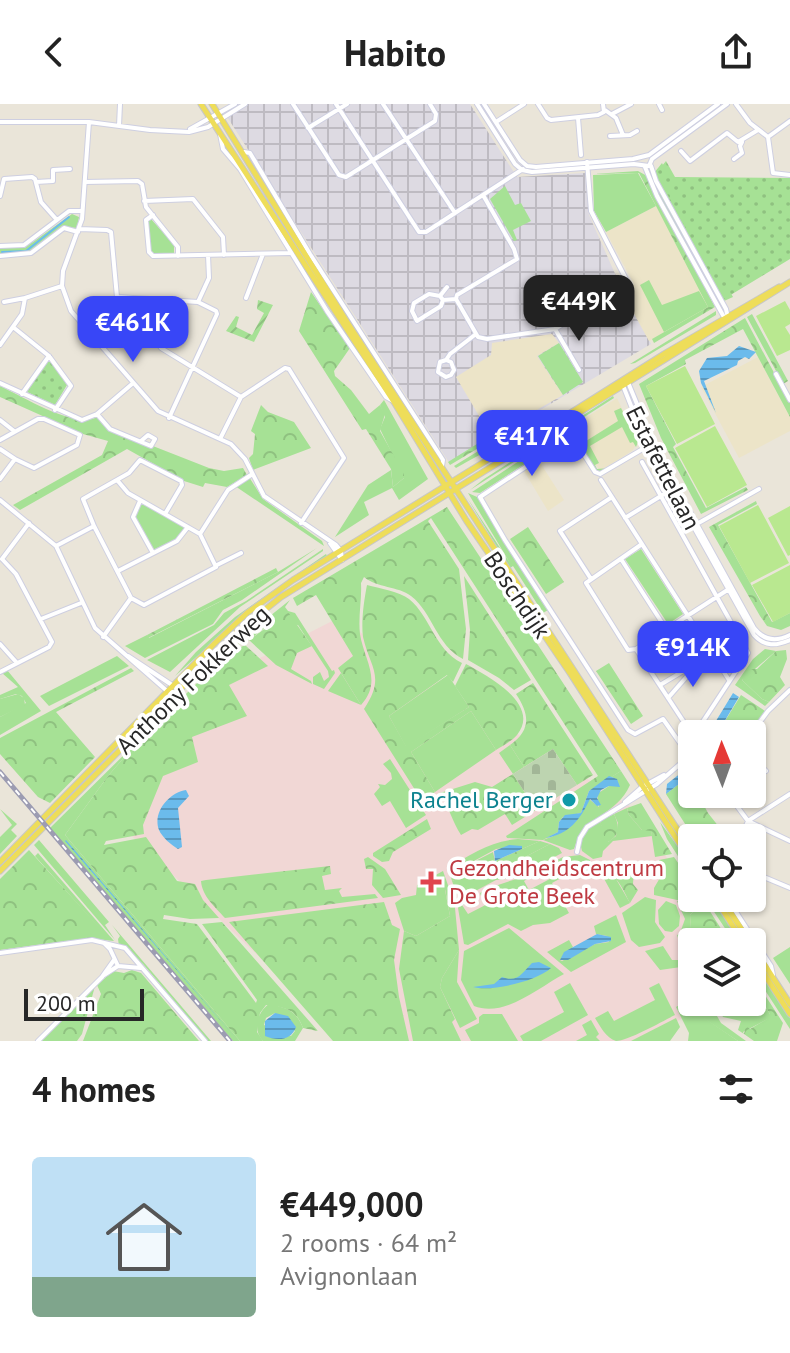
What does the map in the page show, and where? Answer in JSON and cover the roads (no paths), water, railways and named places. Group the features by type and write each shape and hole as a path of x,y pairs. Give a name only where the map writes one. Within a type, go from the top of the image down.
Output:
{"main road":[{"name":"Boschdijk","path":"201,104 394,402 445,487 570,673 678,842"},
{"name":"Boschdijk","path":"212,104 347,322 678,830"},
{"path":"624,382 790,282"},
{"name":"Anthony Fokkerweg","path":"0,862 247,613 338,552 452,482 624,382"},
{"name":"Anthony Fokkerweg","path":"0,871 246,625 287,593 624,382"},
{"path":"766,967 790,1004"},
{"path":"766,977 790,1014"}],"street":[{"path":"119,126 120,104"},
{"path":"0,122 89,122 180,132 197,131 235,104"},
{"path":"221,116 245,104"},
{"path":"293,104 342,177 435,121 436,114 430,104"},
{"path":"308,128 338,106 347,104"},
{"path":"383,104 455,213"},
{"path":"477,104 515,164 525,168 648,162 727,104"},
{"path":"484,104 525,168"},
{"path":"496,122 524,104"},
{"path":"538,104 549,119 598,115 604,107 612,114 623,135"},
{"path":"612,114 631,104"},
{"path":"659,104 662,110"},
{"path":"648,162 718,104"},
{"path":"736,104 768,137 773,173 790,175"},
{"path":"338,106 422,233 525,168"},
{"path":"578,118 581,155"},
{"path":"768,137 790,121"},
{"path":"89,122 79,230 63,271 62,286 71,311 148,402 169,418 221,437 238,450 264,496 330,543 342,560"},
{"path":"740,143 758,130"},
{"path":"610,136 637,131"},
{"path":"681,151 690,161 727,133 740,143 742,153 734,159"},
{"name":"Boschdijk","path":"220,134 223,149 240,169 286,241 290,253 386,397 394,402"},
{"path":"588,165 640,157 648,162 726,318"},
{"path":"640,157 648,162"},
{"path":"456,299 476,334 487,339 555,329 627,283 592,215 588,165"},
{"path":"36,182 53,181 53,170 70,169"},
{"path":"0,196 2,178 32,177 41,202 57,220"},
{"path":"85,182 138,181 142,184 144,201 178,247 178,256"},
{"path":"456,299 457,295 517,259 483,195"},
{"path":"144,201 193,199 223,237 224,255"},
{"path":"0,246 24,245 69,211 82,211"},
{"path":"153,215 146,220 149,252 153,256 290,253"},
{"path":"0,256 31,253 64,228 107,230 111,232 117,297"},
{"path":"246,298 263,254"},
{"path":"198,302 209,278 208,255"},
{"path":"4,302 62,286"},
{"path":"447,287 442,291 442,298 441,306 417,321 412,311 414,303 429,294 442,298 456,299"},
{"path":"83,326 117,297 198,302 218,312 169,418"},
{"path":"0,345 22,314 25,298"},
{"path":"150,299 151,332 167,354 241,397"},
{"path":"124,309 144,333 151,332"},
{"path":"13,327 49,356 71,386 55,410"},
{"path":"555,329 579,370"},
{"path":"446,360 451,362 454,370 446,377 440,375 437,369 440,362 476,334"},
{"path":"22,394 49,356"},
{"path":"221,437 241,397 285,368 289,369 344,455 301,523"},
{"path":"776,374 790,400"},
{"name":"Estafettelaan","path":"624,382 650,444 758,640 768,645 779,645 790,638"},
{"path":"0,383 82,420 97,414 132,384"},
{"path":"97,414 110,429 141,441"},
{"path":"0,440 38,419 80,435 77,445 34,468 0,449"},
{"path":"0,420 14,431"},
{"name":"Boschdijk","path":"577,852 580,838 587,827 687,758 667,720 659,719 635,734 628,730 480,497 568,439 574,439 595,472 600,474 650,444"},
{"path":"0,479 15,459"},
{"path":"165,514 182,485 181,481 143,459 117,480 83,499 131,598 144,605 241,553"},
{"path":"636,649 688,730 696,732 748,653 642,462"},
{"path":"200,534 228,490 251,474"},
{"path":"117,480 140,501 200,534 217,565"},
{"path":"601,480 729,680"},
{"path":"625,518 674,488"},
{"path":"695,525 759,489"},
{"path":"591,579 560,531 612,497"},
{"path":"0,500 56,546 87,617 103,637 173,686 176,694"},
{"path":"140,501 133,517 153,553"},
{"path":"0,672 52,645 16,574 1,558 29,523"},
{"path":"56,546 94,526"},
{"path":"118,571 177,541 188,527"},
{"path":"642,544 591,579 587,585 628,650 636,649 730,589"},
{"path":"621,559 666,629"},
{"path":"103,637 131,598"},
{"path":"41,619 81,603"},
{"path":"0,644 17,663"},
{"path":"668,698 710,650"},
{"path":"128,656 167,691 176,694"},
{"path":"722,670 746,656"},
{"path":"660,685 697,663"},
{"path":"761,720 790,690"},
{"path":"747,824 790,794"},
{"path":"738,808 748,821 790,841"},
{"path":"766,878 790,888"},
{"path":"734,912 771,966 774,979"},
{"path":"98,941 114,957 118,966"},
{"path":"0,953 98,941 127,950 205,1041"},
{"path":"102,977 119,949"},
{"path":"128,965 132,956"},
{"path":"38,1041 102,977 118,966 128,965 145,970"}],"water":[{"path":"739,346 756,352 749,359 745,357 737,365 704,381 716,413 701,383 699,371 707,358 727,356"},
{"path":"733,693 739,697 725,720 717,720"},
{"path":"678,775 678,785 666,794 667,784"},
{"path":"609,776 617,779 620,787 609,786 601,790 597,798 601,805 597,806 590,799 582,813 573,825 546,838 558,832 559,822 565,815 581,813 589,791"},
{"path":"186,790 189,796 178,808 182,847 178,849 160,833 157,823 164,804"},
{"path":"66,840 238,1041 65,841"},
{"path":"509,845 522,846 522,849 495,861 494,851"},
{"path":"597,934 611,937 611,941 595,944 568,960 560,960 564,952"},
{"path":"539,962 551,968 514,984 473,987 494,984 502,977 516,978 532,963"},
{"path":"275,1013 288,1016 296,1027 291,1035 279,1039 265,1036 265,1021"}],"waterway":[{"path":"2,252 26,251 69,217"}],"railway":[{"path":"0,772 230,1041"}],"place":[{"name":"Rachel Berger","path":"569,800"},
{"name":"Gezondheidscentrum De Grote Beek","path":"431,882"}]}
